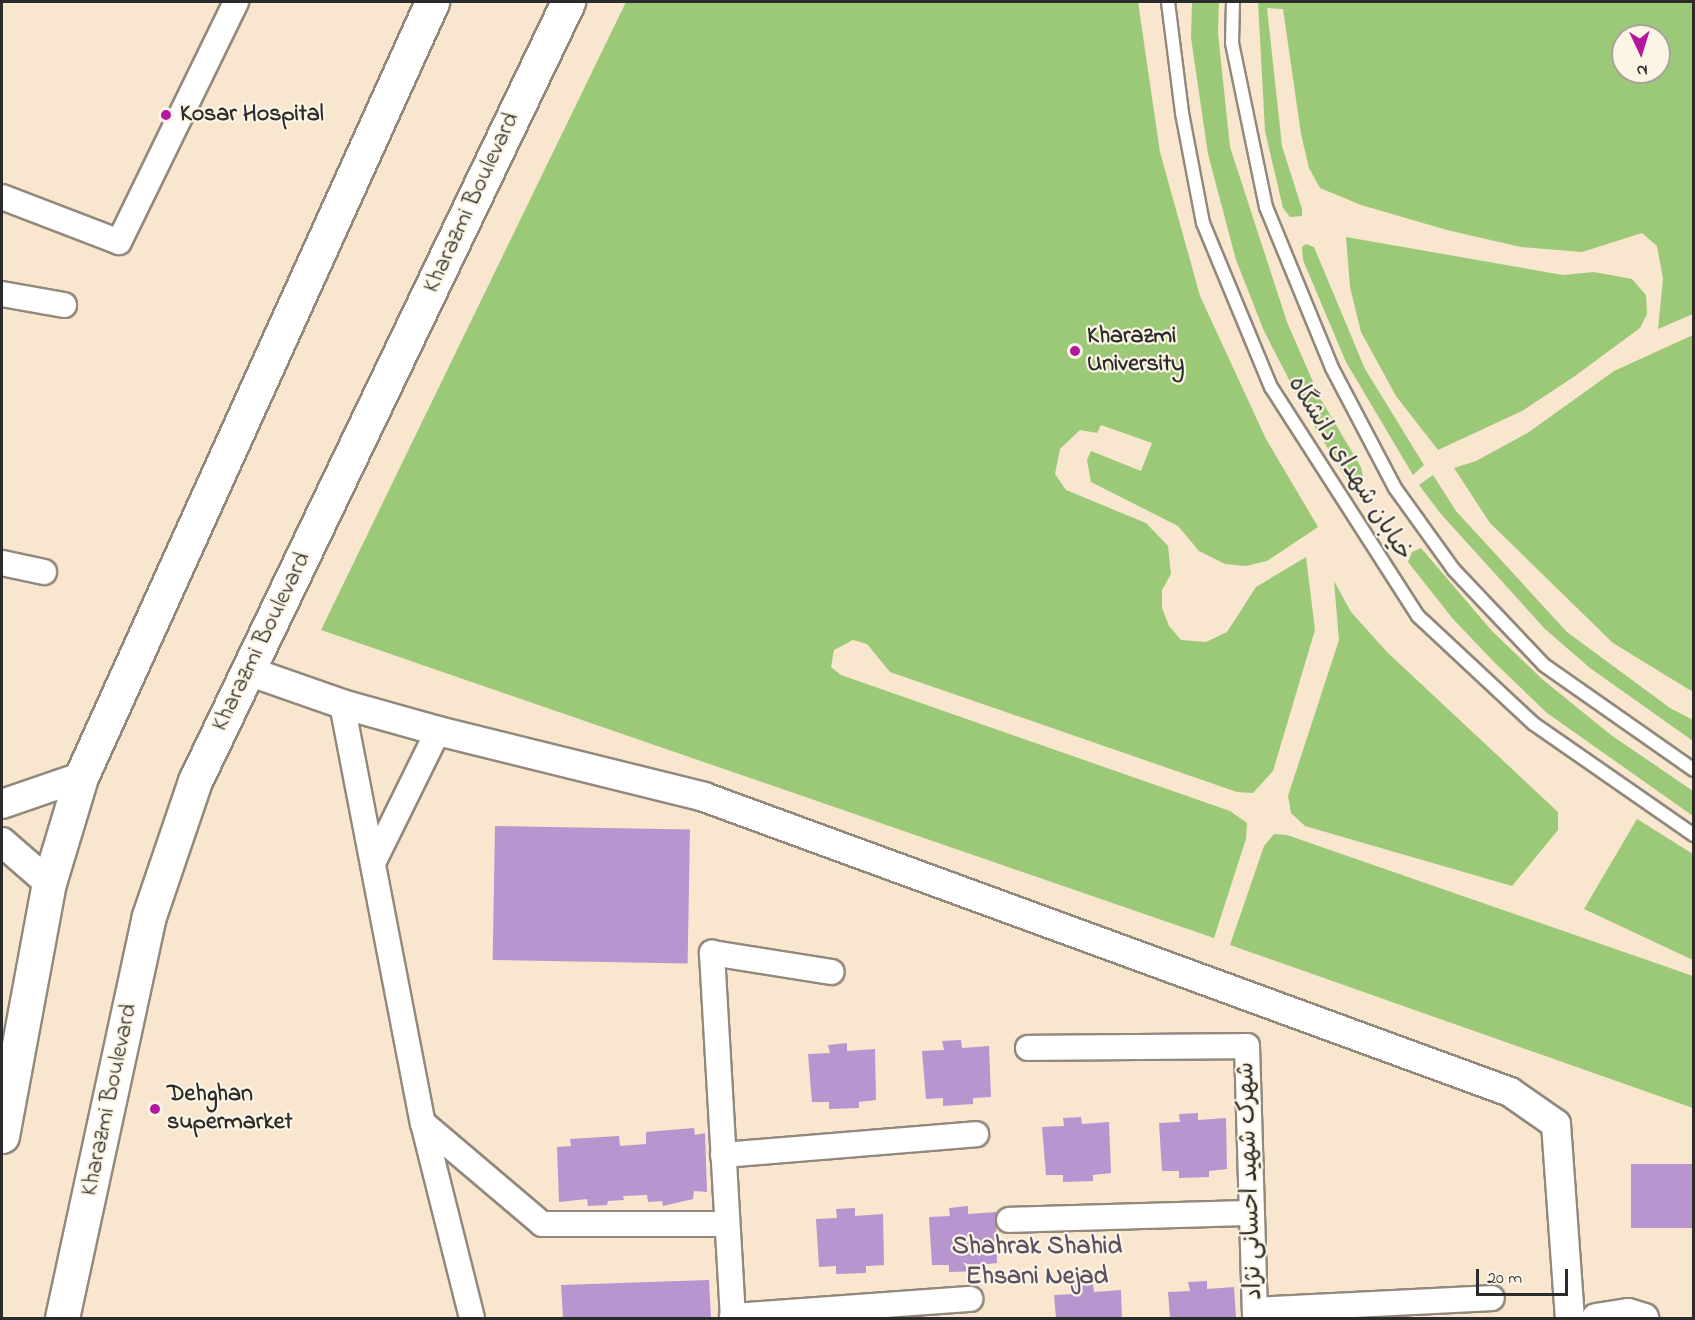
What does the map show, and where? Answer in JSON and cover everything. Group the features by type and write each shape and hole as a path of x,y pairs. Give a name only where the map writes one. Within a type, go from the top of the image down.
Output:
{"main road":[{"path":"2,1136 49,883 81,777 432,2"},
{"name":"Kharazmi Boulevard","path":"62,1318 149,916 195,781 568,2"}],"street":[{"path":"2,197 118,242 236,2"},
{"path":"2,294 64,305"},
{"path":"2,563 44,572"},
{"path":"248,671 342,704 438,731 704,797 1510,1092 1556,1124 1570,1318"},
{"path":"342,704 375,861 423,1123 472,1318"},
{"path":"375,861 438,731"},
{"path":"2,804 81,777"},
{"path":"2,842 49,883"},
{"path":"832,972 712,953 733,1317 970,1299"},
{"name":"شهرک شهید احسانی نژاد","path":"1028,1048 1247,1046 1255,1314"},
{"path":"423,1123 542,1224 727,1224"},
{"path":"723,1155 976,1134"},
{"path":"1009,1220 1252,1213"},
{"path":"1255,1314 1492,1298"},
{"path":"1596,1318 1629,1313 1644,1318"}],"lane":[{"name":"خیابان شهدای دانشگاه","path":"1168,2 1182,113 1203,223 1271,387 1418,616 1534,724 1694,835"},
{"name":"خیابان شهدای دانشگاه","path":"1233,2 1232,43 1266,207 1332,368 1395,488 1454,570 1544,665 1694,770"}],"green space":[{"path":"626,2 1138,2 1160,152 1200,296 1266,439 1318,527 1267,561 1246,566 1225,564 1199,551 1178,526 1091,482 1087,460 1091,451 1141,471 1152,443 1101,425 1097,433 1080,430 1060,449 1055,474 1066,490 1146,523 1168,546 1171,574 1162,590 1162,608 1169,626 1181,640 1206,642 1227,632 1256,587 1306,557 1315,630 1273,771 1253,793 1237,792 890,672 867,644 853,640 834,650 831,667 841,675 1230,811 1247,823 1246,839 1214,938 321,630"},
{"path":"1192,2 1219,2 1218,33 1230,147 1287,322 1320,398 1361,467 1364,482 1361,486 1352,489 1302,405 1264,331 1236,260 1208,154 1191,38"},
{"path":"1258,2 1693,2 1693,314 1658,329 1663,279 1657,246 1642,233 1582,252 1521,247 1447,230 1361,205 1320,188 1309,168 1301,134 1283,9 1267,8 1282,146 1302,209 1302,216 1290,217 1283,208 1265,131"},
{"path":"1346,237 1563,275 1594,272 1632,279 1646,295 1647,314 1640,328 1575,376 1522,411 1438,450 1396,396 1361,332 1350,287"},
{"path":"1306,244 1314,247 1365,369 1424,465 1413,475 1346,362 1303,260 1302,247"},
{"path":"1693,335 1693,692 1613,643 1490,523 1454,468 1476,461 1529,432 1614,371"},
{"path":"1433,475 1456,511 1567,632 1670,708 1693,720 1693,741 1590,668 1545,629 1441,514 1419,485"},
{"path":"1421,548 1492,631 1542,679 1611,735 1693,791 1693,816 1547,713 1495,663 1453,619 1408,562 1412,552"},
{"path":"1334,581 1351,612 1387,652 1558,812 1558,830 1512,886 1305,826 1291,813 1288,796 1339,640"},
{"path":"1637,819 1693,854 1693,960 1584,909"},
{"path":"1274,834 1287,835 1693,976 1693,1108 1230,945 1264,846"}],"building":[{"path":"495,826 690,829 688,963 493,960"},
{"path":"961,1040 962,1048 989,1046 991,1097 973,1098 973,1104 943,1106 943,1098 926,1099 922,1051 944,1050 942,1041"},
{"path":"847,1043 847,1051 875,1049 876,1100 859,1102 859,1108 829,1109 829,1102 812,1102 808,1054 830,1053 828,1045"},
{"path":"1198,1113 1198,1120 1226,1118 1227,1169 1209,1171 1209,1177 1179,1178 1179,1171 1162,1171 1159,1123 1180,1122 1179,1114"},
{"path":"1081,1117 1082,1124 1109,1122 1111,1173 1093,1175 1093,1181 1063,1182 1063,1175 1046,1175 1042,1127 1064,1126 1063,1118"},
{"path":"694,1128 695,1135 705,1133 707,1192 694,1191 693,1199 663,1206 662,1201 648,1202 647,1195 623,1196 624,1200 608,1201 607,1205 588,1206 587,1199 559,1202 557,1147 571,1146 570,1139 619,1136 620,1146 646,1144 646,1132"},
{"path":"1631,1164 1694,1164 1694,1228 1631,1228"},
{"path":"968,1206 968,1214 996,1212 997,1263 979,1265 979,1271 949,1272 949,1265 932,1265 929,1217 950,1216 949,1208"},
{"path":"855,1208 855,1216 883,1214 884,1265 866,1266 866,1273 836,1274 836,1266 819,1267 816,1219 837,1218 836,1209"},
{"path":"709,1280 711,1318 563,1318 561,1285"},
{"path":"1207,1281 1207,1289 1234,1287 1236,1318 1170,1318 1168,1292 1190,1291 1188,1282"},
{"path":"1093,1284 1094,1292 1121,1290 1122,1318 1056,1318 1054,1295 1076,1294 1074,1285"}],"place":[{"name":"Kosar Hospital","path":"166,115"},
{"name":"Kharazmi University","path":"1075,351"},
{"name":"Dehghan supermarket","path":"155,1109"}],"district":[{"name":"Shahrak Shahid Ehsani Nejad","path":"1037,1263"}]}
